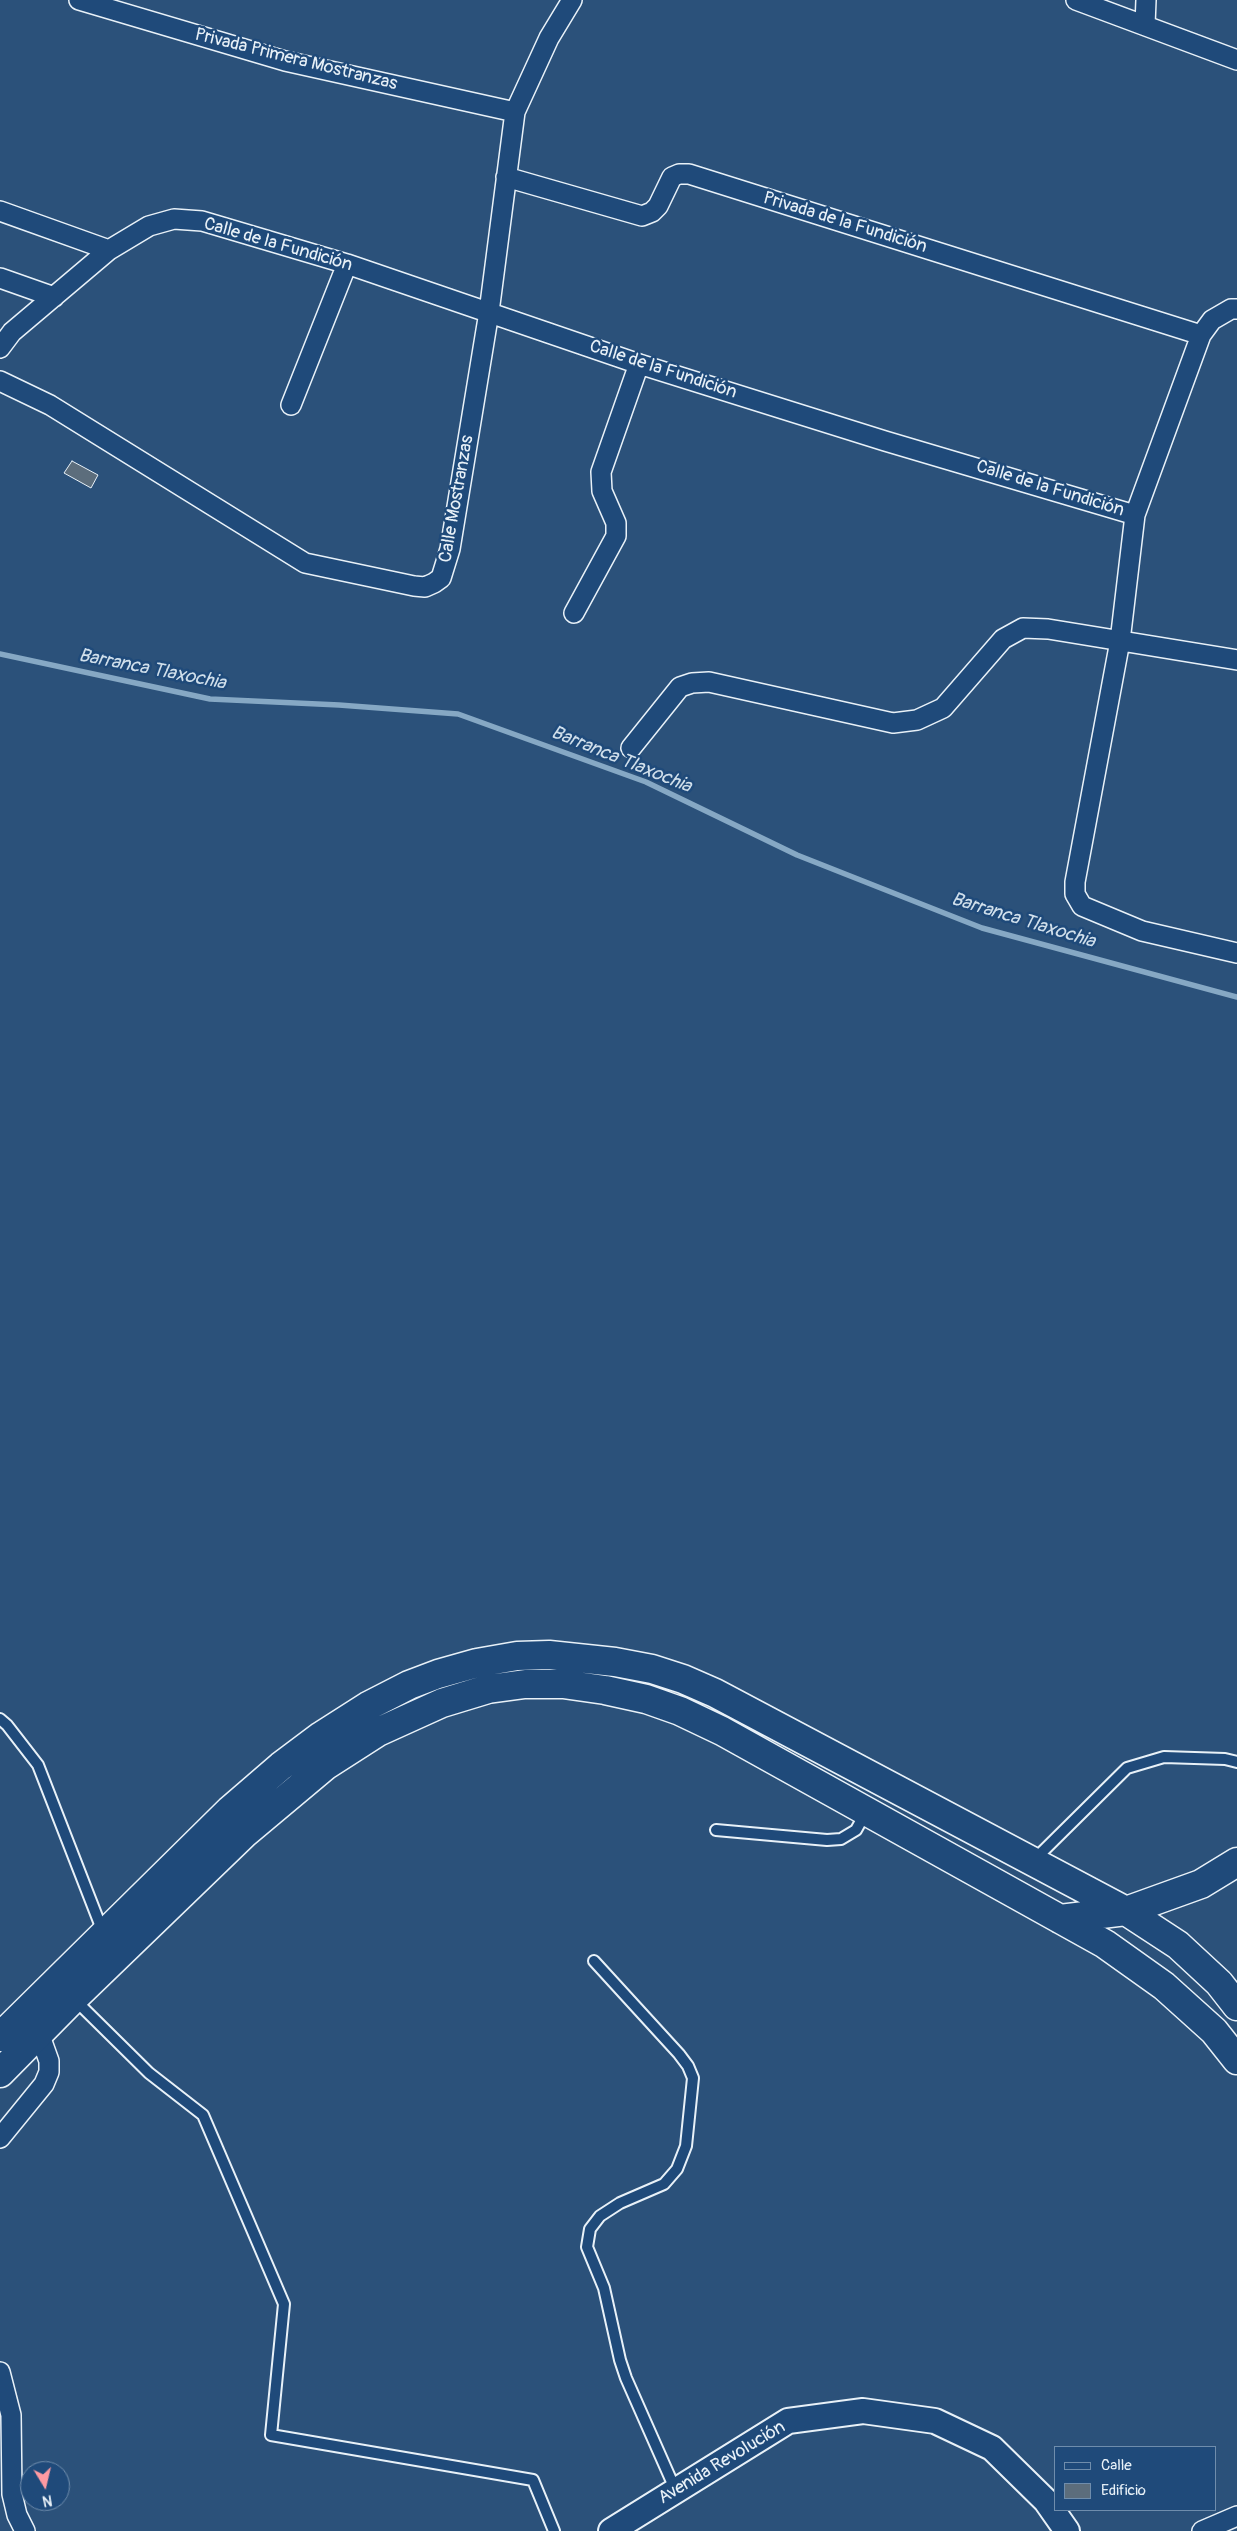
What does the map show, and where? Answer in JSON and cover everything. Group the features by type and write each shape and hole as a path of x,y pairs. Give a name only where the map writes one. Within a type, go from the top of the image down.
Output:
{"main road":[{"path":"0,2037 230,1810 281,1766 321,1736 368,1706 409,1685 477,1663 517,1656 549,1655 615,1662 683,1679 1034,1861 1126,1911 1178,1945 1219,1983 1237,2006"},
{"path":"0,2073 74,1998 245,1833 325,1766 378,1732 442,1704 488,1690 525,1684 562,1684 605,1690 646,1699 680,1711 722,1731 1106,1944 1142,1968 1214,2031 1237,2060"},
{"path":"1060,1919 1126,1911 1201,1884 1237,1862"}],"street":[{"name":"Privada Primera Mostranzas","path":"80,0 284,61 515,112"},
{"name":"Calle Mostranzas","path":"0,381 50,405 305,564 425,587 441,578 447,565 490,312 515,112 549,38 572,0"},
{"path":"1076,0 1237,60"},
{"path":"1145,25 1146,0"},
{"name":"Privada de la Fundición","path":"506,177 642,216 652,212 658,206 672,177 679,174 689,174 1201,335"},
{"path":"0,211 109,250"},
{"name":"Calle de la Fundición","path":"0,348 12,332 109,250 149,226 174,219 202,222 347,264 639,364 876,438 1135,515 1201,335 1212,320 1231,309 1237,309"},
{"path":"292,404 347,264"},
{"path":"0,278 54,297"},
{"path":"574,613 616,536 616,523 602,491 601,472 639,364"},
{"path":"1135,515 1120,641 1075,882 1075,894 1082,906 1142,930 1237,953"},
{"path":"631,748 680,687 692,682 709,682 893,723 917,720 942,708 1003,639 1023,628 1048,630 1237,660"},
{"path":"0,2138 44,2084 49,2072 49,2061 39,2033"},
{"path":"0,2372 11,2415 12,2494 17,2515 25,2531"},
{"name":"Avenida Revolución","path":"611,2531 788,2422 862,2411 935,2421 992,2448 1046,2502 1067,2531"},
{"path":"1202,2531 1237,2516"}],"lane":[{"path":"0,1719 7,1725 38,1765 104,1933"},
{"path":"1034,1861 1127,1768 1164,1757 1225,1759 1237,1762"},
{"path":"716,1830 827,1840 841,1839 856,1830 866,1811"},
{"path":"594,1961 679,2054 688,2066 693,2078 686,2146 677,2169 664,2184 620,2203 600,2216 590,2229 587,2247 604,2288 623,2369 676,2491"},
{"path":"74,1998 149,2073 202,2115 284,2304 271,2434 533,2480 554,2531"}],"building":[{"path":"72,461 98,475 91,488 64,473"}],"waterway":[{"name":"Barranca Tlaxochia","path":"0,654 210,699 339,705 458,714 646,782 797,855 982,928 1237,997"}]}
